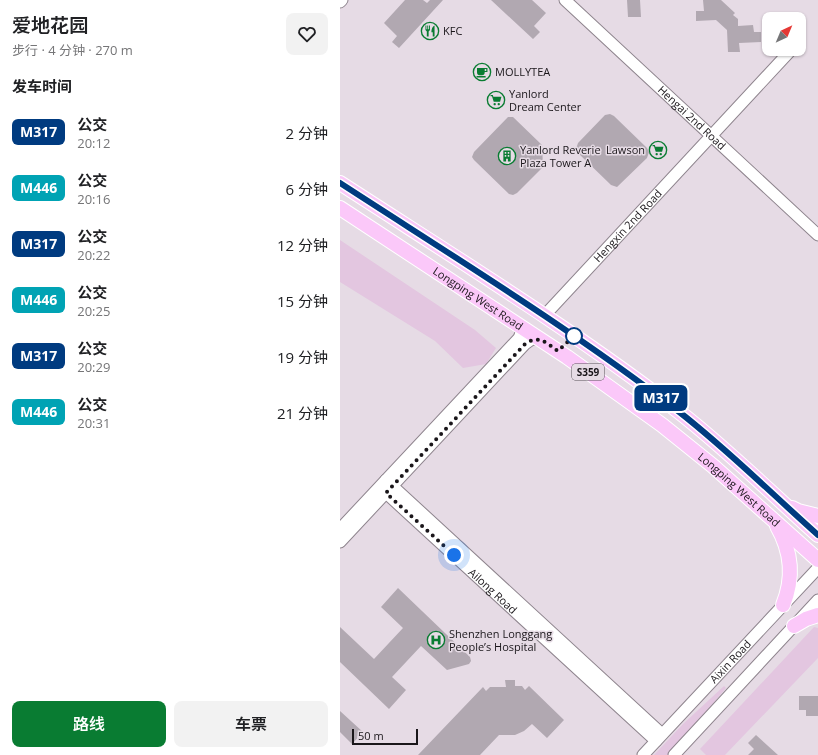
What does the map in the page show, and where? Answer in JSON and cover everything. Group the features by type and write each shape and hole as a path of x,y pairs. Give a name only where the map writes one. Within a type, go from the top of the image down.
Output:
{"main road":[{"name":"Longping West Road","path":"340,183 588,345 679,412 728,453 818,535"},
{"name":"Longping West Road","path":"340,208 580,365 662,425 713,466 818,560"},
{"path":"780,501 798,511 818,516"},
{"path":"773,519 782,535 790,566 789,591 783,605"},
{"path":"794,626 806,619 818,615"}],"street":[{"name":"Hengai 2nd Road","path":"565,0 818,235"},
{"name":"Hengxin 2nd Road","path":"544,316 785,56"},
{"path":"340,542 519,338 521,334 520,326"},
{"path":"340,529 388,487 525,344 532,339 540,339"},
{"name":"Ailong Road","path":"388,487 659,738"},
{"name":"Aixin Road","path":"643,755 818,568"},
{"name":"Aixin Road","path":"674,755 818,600"}],"shaded area":[{"path":"340,240 475,330 496,348 486,364 463,368 435,341 340,282"},
{"path":"814,627 818,628 818,658 725,755 706,755 700,749"},
{"path":"724,686 726,688 668,755 654,755 683,724"}],"building":[{"path":"405,0 423,0 427,3 430,0 443,0 399,48 392,42 397,36 384,23"},
{"path":"491,0 532,0 546,13 534,26 540,32 533,39"},
{"path":"627,0 640,0 641,17 628,17"},
{"path":"703,0 721,0 735,13 733,15 738,19 738,26 753,25 754,32 761,32 761,42 739,43 740,52 728,52 727,30 716,20 696,21 696,11 704,11"},
{"path":"610,114 614,116 647,148 649,152 647,158 617,187 611,185 578,153 576,149 578,143 605,115"},
{"name":"Yanlord Reverie Plaza Tower A","path":"508,117 513,117 542,145 543,167 517,193 513,195 509,194 472,157 474,152"},
{"path":"398,588 470,657 471,661 469,664 447,670 421,646 392,677 406,690 389,709 340,662 340,627 374,659 403,628 381,607"},
{"path":"505,680 515,680 515,686 522,686 525,690 529,686 564,720 547,738 532,724 524,731 515,735 499,735 480,755 418,755 483,687 486,691 490,687 506,687"},
{"path":"799,696 818,696 818,716 806,716 806,710 799,710"},
{"path":"340,711 363,732 352,744 340,732"},
{"path":"756,735 778,755 748,755 754,749 748,743"}],"bus line":[{"name":"M317","path":"340,183 588,345 638,381 679,412 728,453 818,535"}],"place":[{"name":"KFC","path":"430,31"},
{"name":"MOLLYTEA","path":"482,72"},
{"name":"Yanlord Dream Center","path":"496,100"},
{"name":"Lawson","path":"658,150"},
{"name":"Yanlord Reverie Plaza Tower A","path":"507,156"},
{"name":"Shenzhen Longgang People’s Hospital","path":"436,640"}],"route":[{"path":"454,555 386,493 525,344 532,339 540,339 558,351 574,336"}]}
